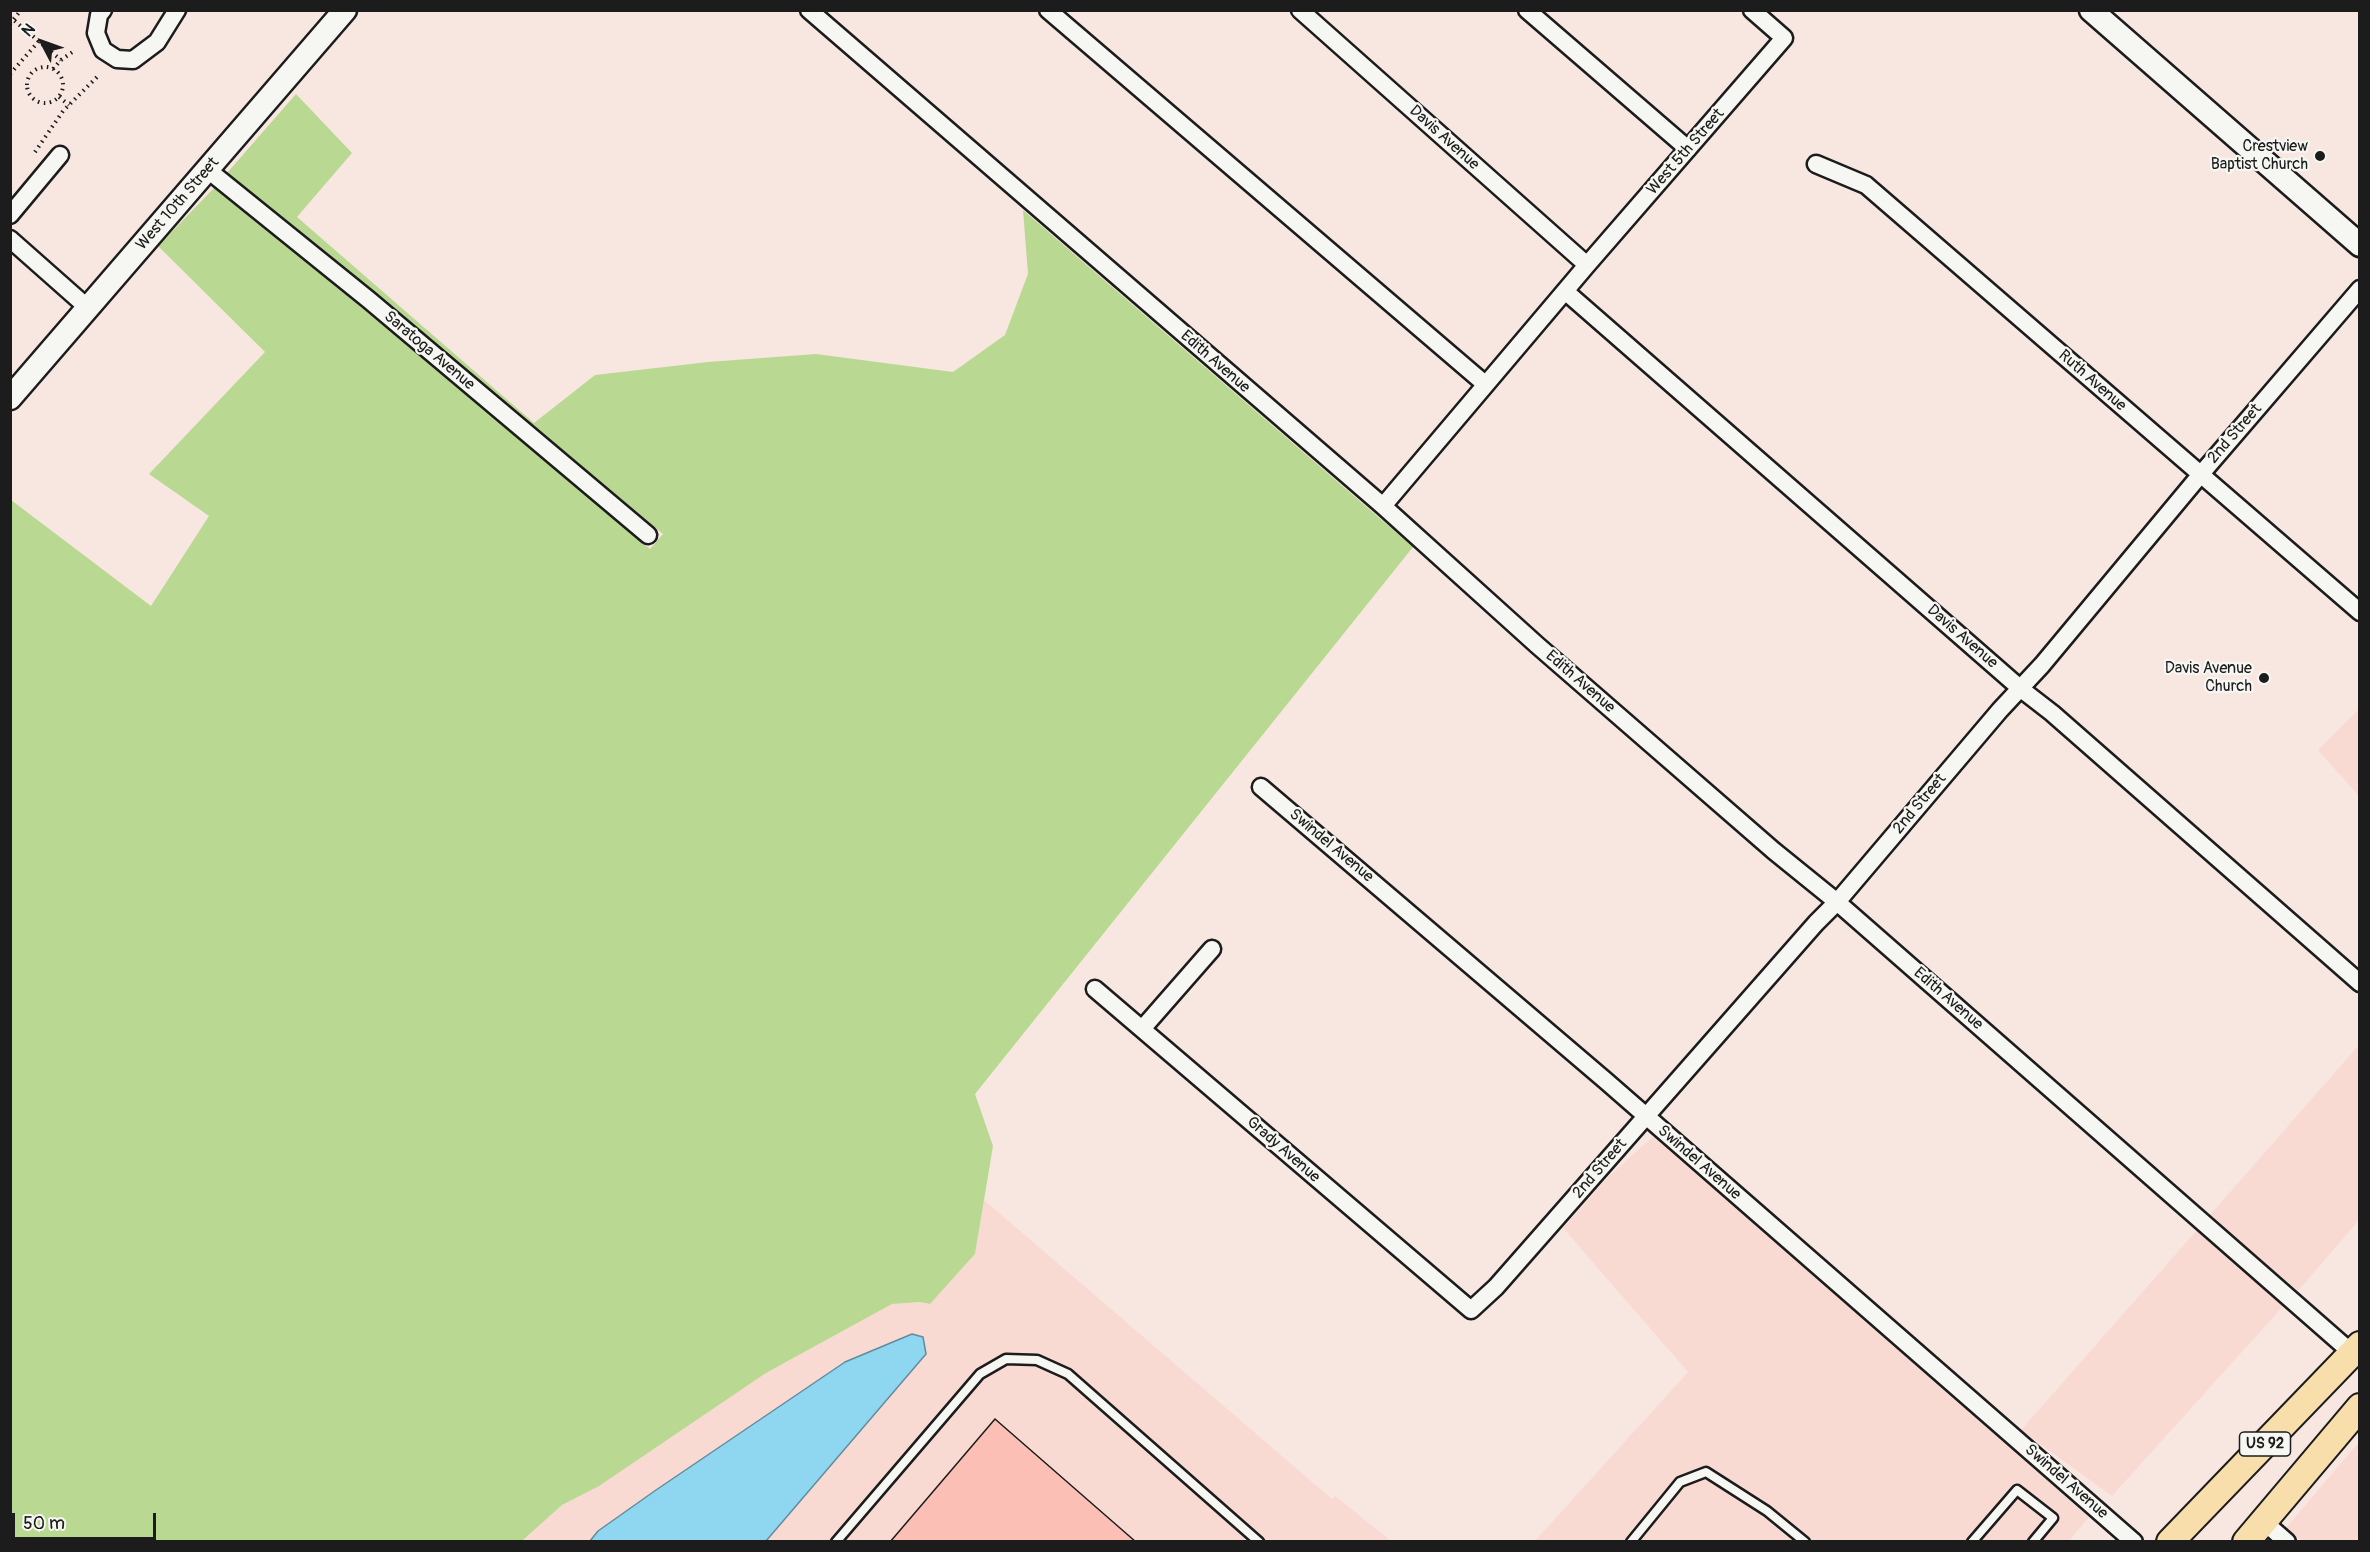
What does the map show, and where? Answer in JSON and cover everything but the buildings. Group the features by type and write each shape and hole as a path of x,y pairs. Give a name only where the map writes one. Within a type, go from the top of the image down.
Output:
{"main road":[{"name":"US 92","path":"2170,1542 2356,1349"},
{"name":"US 92","path":"2246,1542 2360,1407"}],"street":[{"path":"104,10 99,15 96,33 104,50 117,59 134,60 157,42 177,10"},
{"name":"West 10th Street","path":"10,398 345,10"},
{"name":"Edith Avenue","path":"809,10 1383,506 1774,851 1837,902 2356,1349"},
{"path":"1048,10 1485,384"},
{"path":"1527,10 1688,149"},
{"name":"West 5th Street","path":"1565,291 1784,38 1752,10"},
{"path":"2091,10 2360,245"},
{"name":"Davis Avenue","path":"1303,11 1587,265"},
{"path":"10,215 60,155"},
{"name":"Ruth Avenue","path":"1816,165 1866,185 2360,612"},
{"name":"Saratoga Avenue","path":"208,170 369,300 648,535"},
{"path":"10,239 88,308"},
{"name":"2nd Street","path":"1471,1311 1496,1287 1837,902 2360,289"},
{"path":"1383,506 1565,291"},
{"name":"Davis Avenue","path":"1565,291 2021,689 2047,708 2360,983"},
{"name":"Swindel Avenue","path":"1261,787 1647,1117 2134,1542"},
{"path":"1142,1029 1212,949"},
{"name":"Grady Avenue","path":"1095,988 1471,1311"},
{"path":"2263,1521 2287,1542"}],"lane":[{"path":"837,1542 980,1374 1006,1359 1037,1360 1068,1374 1259,1542"},
{"path":"1631,1542 1680,1482 1706,1472 1767,1511 1805,1542"},
{"path":"1972,1542 2017,1490 2053,1518 2033,1542"}],"path":[{"path":"21,10 12,21 61,60"},
{"path":"10,74 39,41"},
{"path":"53,69 61,60 75,51"},
{"path":"44,67 53,69 62,77 63,84 59,97 46,103 33,99 27,87 28,79 37,69 44,67"},
{"path":"36,152 69,105 96,77"},
{"path":"59,97 69,105"}],"shaded area":[{"path":"2359,709 2359,796 2318,750"},
{"path":"2359,1045 2359,1220 2298,1291 2210,1215"},
{"path":"1654,1136 2089,1517 2068,1542 1534,1542 1688,1372 1563,1228 1610,1175"},
{"path":"984,1200 1332,1499 1335,1496 1391,1541 766,1541 926,1354 912,1334 845,1362 656,1490 598,1531 590,1541 522,1542 562,1505 599,1485 766,1373 892,1304 920,1302 930,1304 975,1254"},
{"path":"2197,1230 2285,1304 2112,1496 2021,1430"},
{"path":"2359,1442 2359,1541 2302,1541 2286,1528"}],"green space":[{"path":"296,94 352,153 297,217 534,423 595,375 708,362 816,354 953,372 1005,335 1028,274 1023,210 1413,547 975,1094 993,1146 975,1254 930,1304 920,1302 892,1304 766,1373 599,1486 562,1505 522,1541 56,1542 52,1539 49,1541 11,1541 11,500 151,606 209,516 149,474 265,352 158,246 214,188 362,308 650,549 663,534 375,293 227,173"}],"water":[{"path":"912,1334 923,1337 926,1354 766,1541 590,1541 598,1531 656,1490 845,1362"}],"place":[{"name":"Crestview Baptist Church","path":"2320,156"},
{"name":"Davis Avenue Church","path":"2264,678"}]}
